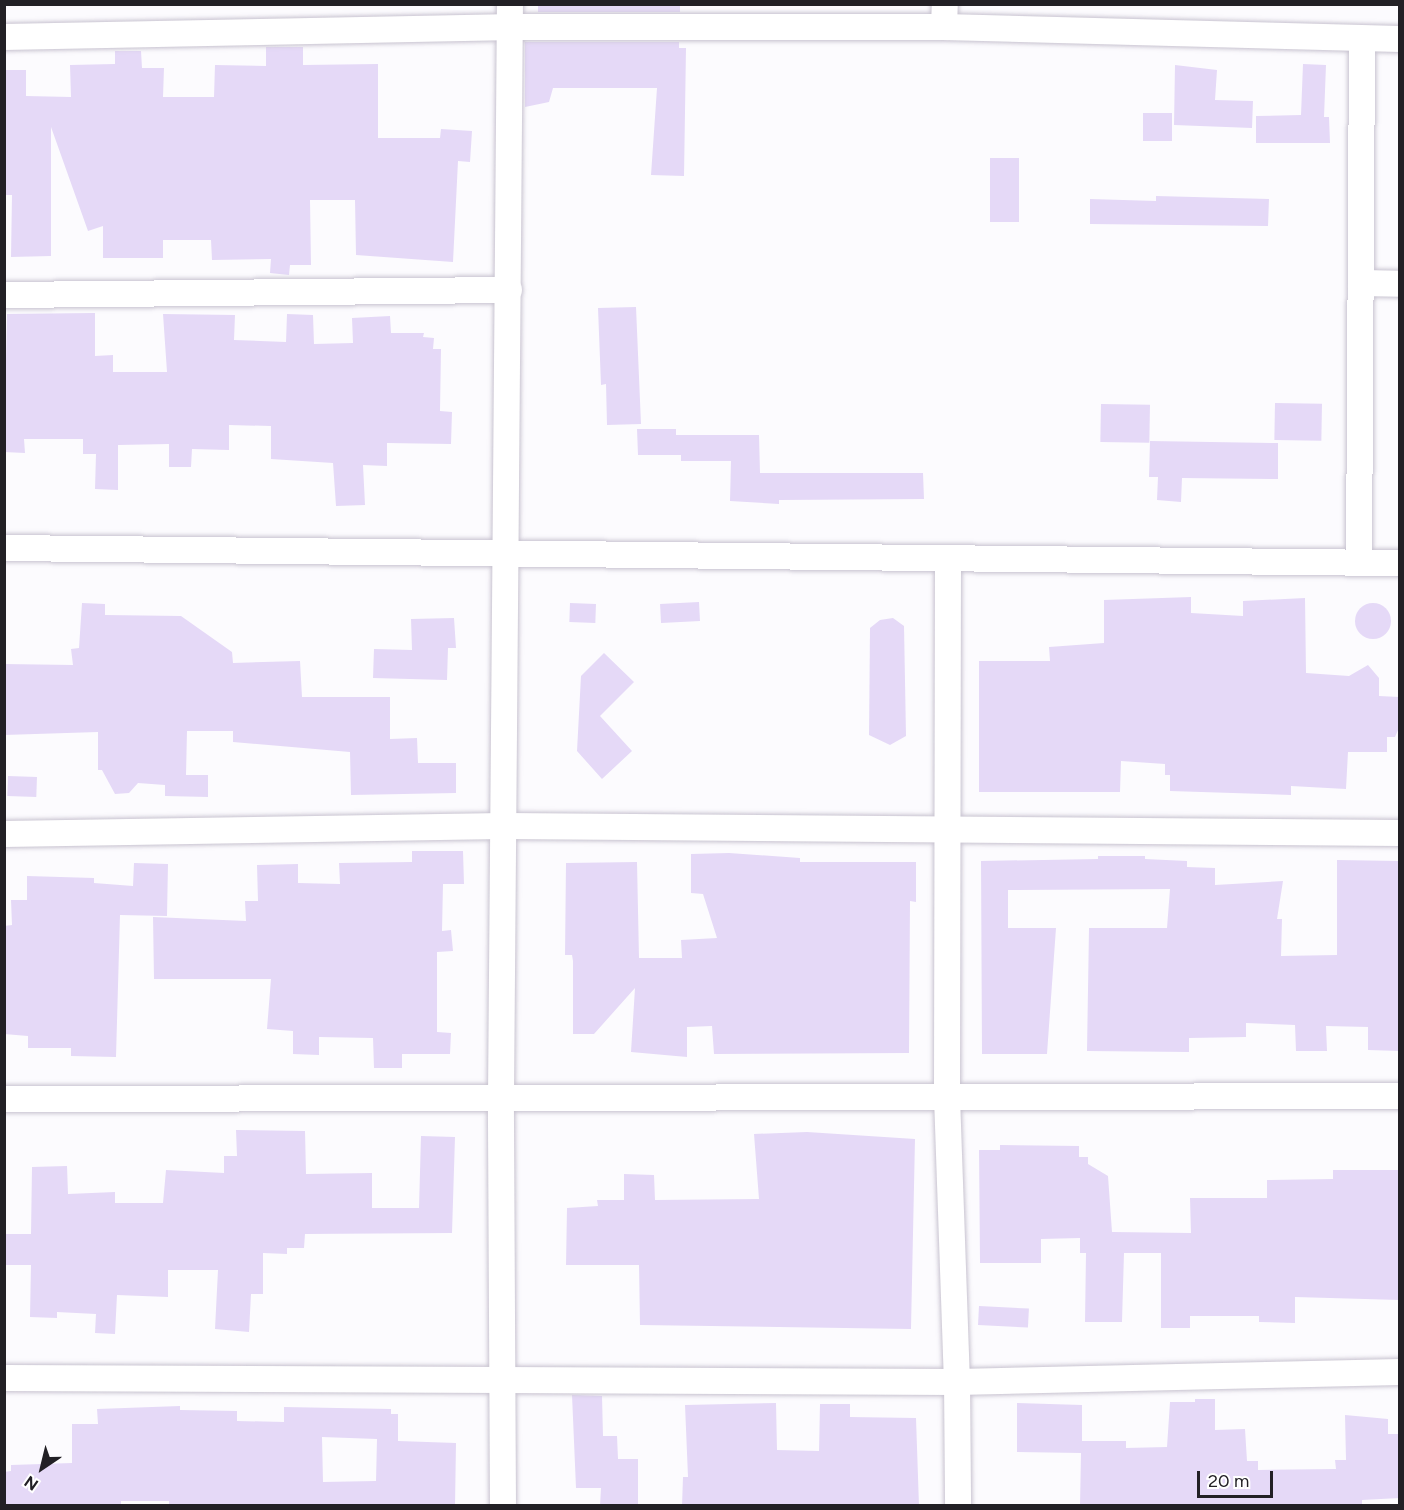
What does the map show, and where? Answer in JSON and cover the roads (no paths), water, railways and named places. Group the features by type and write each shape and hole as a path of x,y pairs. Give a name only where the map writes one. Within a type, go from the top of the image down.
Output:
{"street":[{"path":"503,1506 505,1380 501,1096 506,826 510,16"},
{"path":"4,37 510,16 945,16 1362,39 1400,39"},
{"path":"1359,563 1362,39"},
{"path":"1361,283 1400,284"},
{"path":"4,295 509,290"},
{"path":"4,548 948,560 1400,563"},
{"path":"948,560 946,1097 957,1382 958,1506"},
{"path":"4,834 506,826 1400,833"},
{"path":"4,1099 501,1096 1400,1096"},
{"path":"4,1378 957,1382 1400,1372"}]}
